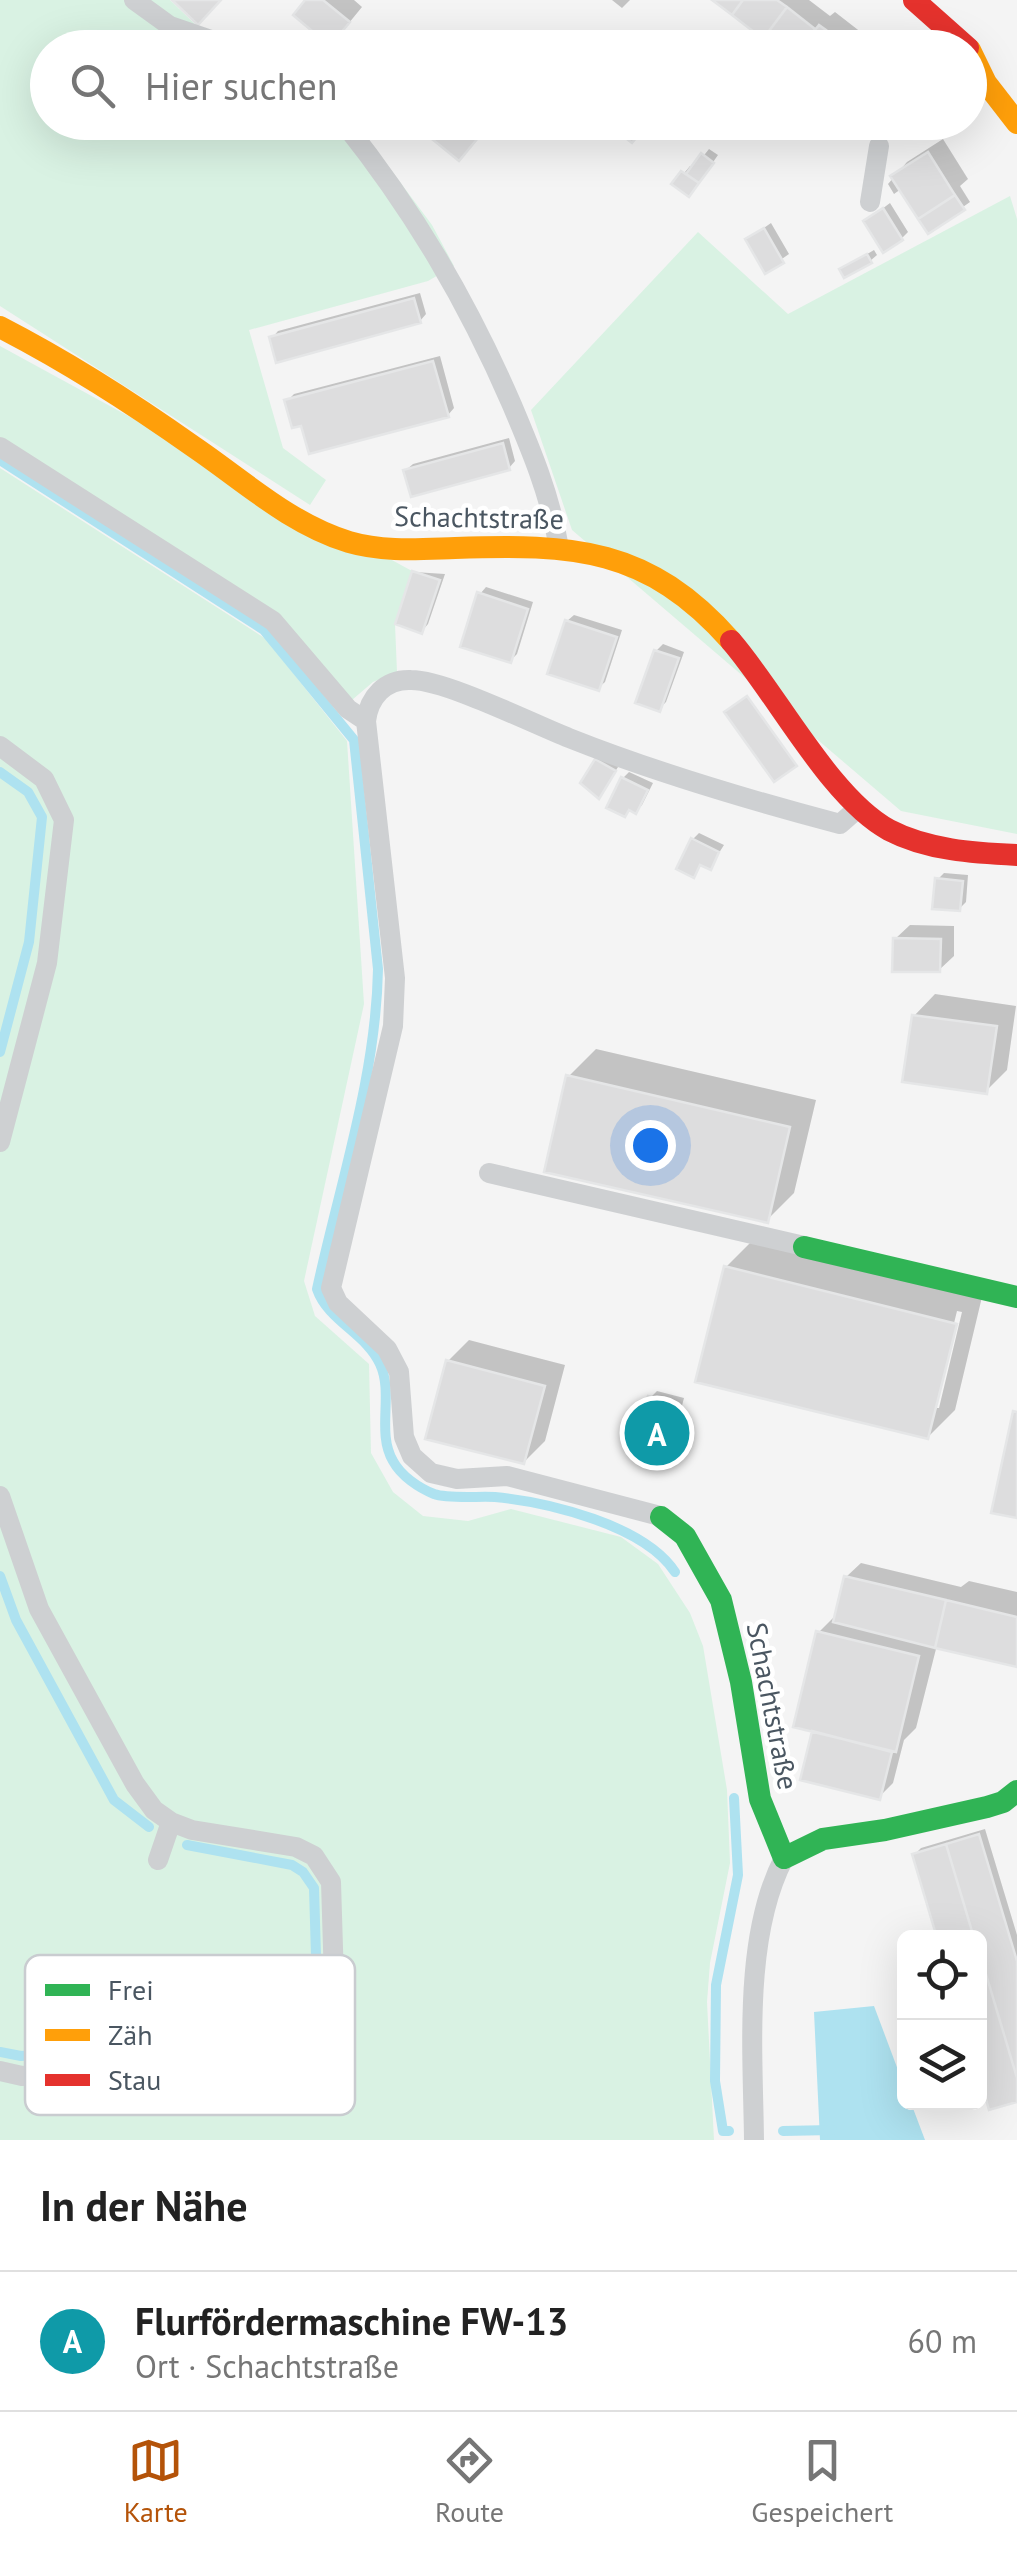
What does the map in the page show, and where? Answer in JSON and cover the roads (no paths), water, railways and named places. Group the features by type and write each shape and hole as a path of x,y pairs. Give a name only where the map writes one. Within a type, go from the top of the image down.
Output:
{"street":[{"path":"914,0 948,30"},
{"path":"987,60 1008,72"},
{"path":"987,84 1017,124"},
{"name":"Schachtstraße","path":"0,327 114,390 308,526 354,543 407,549 558,545 599,552 639,568 682,594 721,630 858,809 902,836 930,844 1017,855"},
{"path":"804,1246 1017,1296"},
{"name":"Schachtstraße","path":"661,1516 685,1536 721,1600 741,1682 760,1800 784,1858"},
{"path":"784,1858 823,1839 987,1808 1017,1791"}],"lane":[{"path":"134,0 182,30"},
{"path":"356,140 424,232 456,288 530,450 554,520 558,545"},
{"path":"870,202 879,146"},
{"path":"0,448 274,622 348,709 366,721"},
{"path":"661,1516 508,1476 457,1479 431,1473 412,1456 404,1438 399,1372 387,1349 338,1303 331,1288 393,1026 395,978 366,721 368,703 385,686 410,680 437,685 573,740 748,800 840,824 858,809"},
{"path":"0,746 44,779 64,820 48,963 0,1142"},
{"path":"489,1173 804,1246"},
{"path":"0,1496 39,1610 135,1784 154,1810 170,1822 192,1830 296,1847 314,1856 331,1882 334,1955"},
{"path":"158,1860 170,1822"},
{"path":"754,2140 756,1966 768,1888 784,1858"},
{"path":"0,2071 25,2076"}],"water":[{"path":"874,2006 897,2067 897,2110 914,2110 925,2140 820,2140 814,2012"}],"waterway":[{"path":"0,460 264,630 354,740 378,969 376,1010 364,1090 317,1289 330,1310 366,1344 380,1364 386,1388 386,1438 393,1461 411,1481 434,1494 517,1500 593,1519 641,1541 661,1555 675,1572"},
{"path":"0,772 28,792 42,817 29,942 0,1052"},
{"path":"0,1576 16,1620 114,1800 149,1827"},
{"path":"729,2131 723,2131 715,2081 716,1985 738,1875 734,1798"},
{"path":"187,1845 292,1865 303,1872 314,1888 316,1955"},
{"path":"0,2052 25,2056"},
{"path":"783,2131 832,2130"}],"place":[{"name":"Flurfördermaschine FW-13","path":"657,1433"}]}
